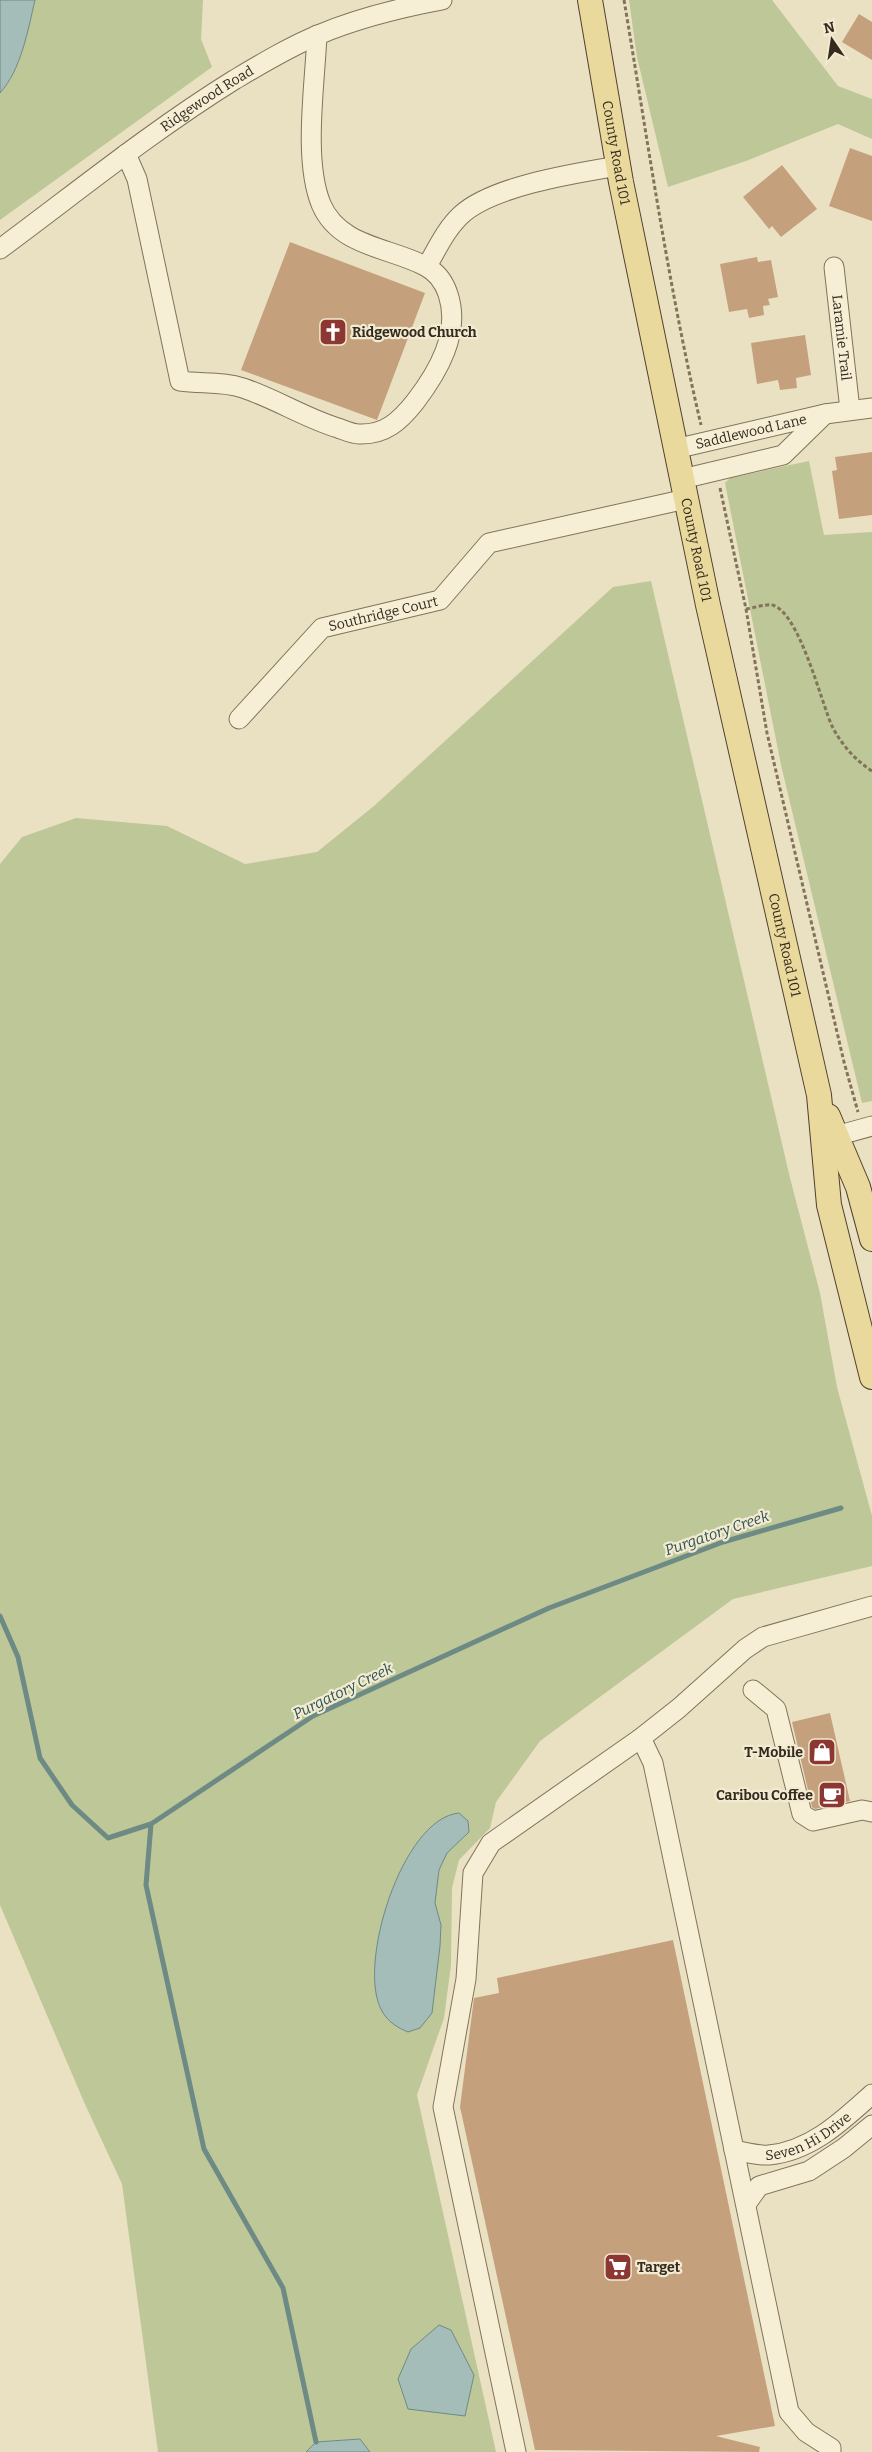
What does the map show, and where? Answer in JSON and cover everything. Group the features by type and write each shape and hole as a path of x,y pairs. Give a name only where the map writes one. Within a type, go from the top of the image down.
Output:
{"main road":[{"name":"County Road 101","path":"590,0 618,166 735,731 830,1137 858,1186 872,1239"},
{"name":"County Road 101","path":"830,1137 829,1205 872,1377"}],"street":[{"name":"Ridgewood Road","path":"0,249 126,154 198,103 258,66 317,35 385,11 442,0"},
{"path":"126,154 137,179 180,382 222,383 244,388 316,421 357,434 377,433 395,424 415,402 440,364 453,322 453,309 442,279 426,266 358,240 336,229 322,206 315,186 311,162 317,35"},
{"path":"426,266 445,234 460,216 472,206 487,198 579,172 618,166"},
{"name":"Laramie Trail","path":"834,267 850,410"},
{"name":"Saddlewood Lane","path":"676,449 825,414 872,408"},
{"name":"Saddlewood Lane","path":"684,489 715,472 783,455 825,414"},
{"name":"Southridge Court","path":"239,719 322,628 440,600 489,543 684,489"},
{"path":"830,1137 868,1127"},
{"path":"516,2452 443,2107 466,1979 473,1873 491,1844 641,1738 679,1708 745,1649 763,1637 872,1606"},
{"path":"754,1690 776,1709 802,1814 813,1821 862,1810 872,1812"},
{"path":"641,1738 653,1763 734,2150 747,2203 789,2412 806,2432 831,2448 831,2452"},
{"name":"Seven Hi Drive","path":"734,2150 768,2156 803,2147 837,2124 872,2094"},
{"name":"Seven Hi Drive","path":"747,2203 759,2186 809,2171 844,2148 872,2125"}],"path":[{"path":"624,0 669,267 690,380 706,442"},
{"path":"715,472 746,609 773,759 854,1103 868,1127"},
{"path":"746,609 772,605 782,611 807,654 832,726 854,757 872,771"}],"green space":[{"path":"35,0 203,0 201,39 212,67 0,220 0,93 13,73 18,61"},
{"path":"629,0 772,0 838,86 872,99 872,139 838,124 746,161 668,187 637,57"},
{"path":"809,461 824,535 872,532 872,1101 862,1103 781,765 725,483 730,478"},
{"path":"651,581 790,1178 820,1293 837,1387 872,1516 872,1566 733,1599 540,1741 496,1802 490,1828 459,1860 452,1888 451,1965 444,2018 417,2095 496,2452 370,2452 360,2439 316,2442 306,2452 158,2452 122,2184 84,2102 0,1905 0,864 22,837 76,818 167,826 245,864 317,852 374,806 613,587"}],"water":[{"path":"0,0 35,0 18,61 7,84 0,93"},
{"path":"459,1813 468,1821 469,1832 447,1853 439,1870 435,1903 441,1925 440,1946 432,2013 420,2028 408,2032 393,2024 384,2015 376,1990 375,1962 380,1930 389,1897 403,1866 419,1840 438,1821"},
{"path":"439,2325 451,2330 474,2375 465,2416 408,2409 398,2379 411,2349"},
{"path":"360,2439 370,2452 306,2452 316,2442"}],"building":[{"path":"859,14 872,22 872,60 842,42"},
{"path":"850,148 872,156 872,221 829,206"},
{"path":"782,165 817,209 781,237 772,226 769,229 743,197"},
{"name":"Ridgewood Church","path":"290,242 425,293 377,420 241,370"},
{"path":"757,257 758,262 771,260 778,297 768,299 770,305 763,306 764,315 749,318 747,309 729,312 720,264"},
{"path":"805,335 811,375 796,378 797,388 780,390 778,380 757,384 751,343"},
{"path":"872,452 872,515 839,519 832,471 837,470 835,457"},
{"path":"830,1713 850,1801 815,1809 812,1807 792,1722"},
{"name":"Target","path":"673,1940 775,2426 716,2436 760,2447 759,2452 535,2450 460,2107 474,1998 499,1993 497,1978"}],"waterway":[{"name":"Purgatory Creek","path":"0,1616 18,1657 40,1758 72,1805 108,1838 151,1824 313,1716 549,1608 723,1542 841,1508"},
{"path":"151,1824 146,1885 204,2149 283,2288 316,2442"}],"place":[{"name":"Ridgewood Church","path":"333,332"},
{"name":"T-Mobile","path":"822,1752"},
{"name":"Caribou Coffee","path":"832,1795"},
{"name":"Target","path":"618,2267"}]}
